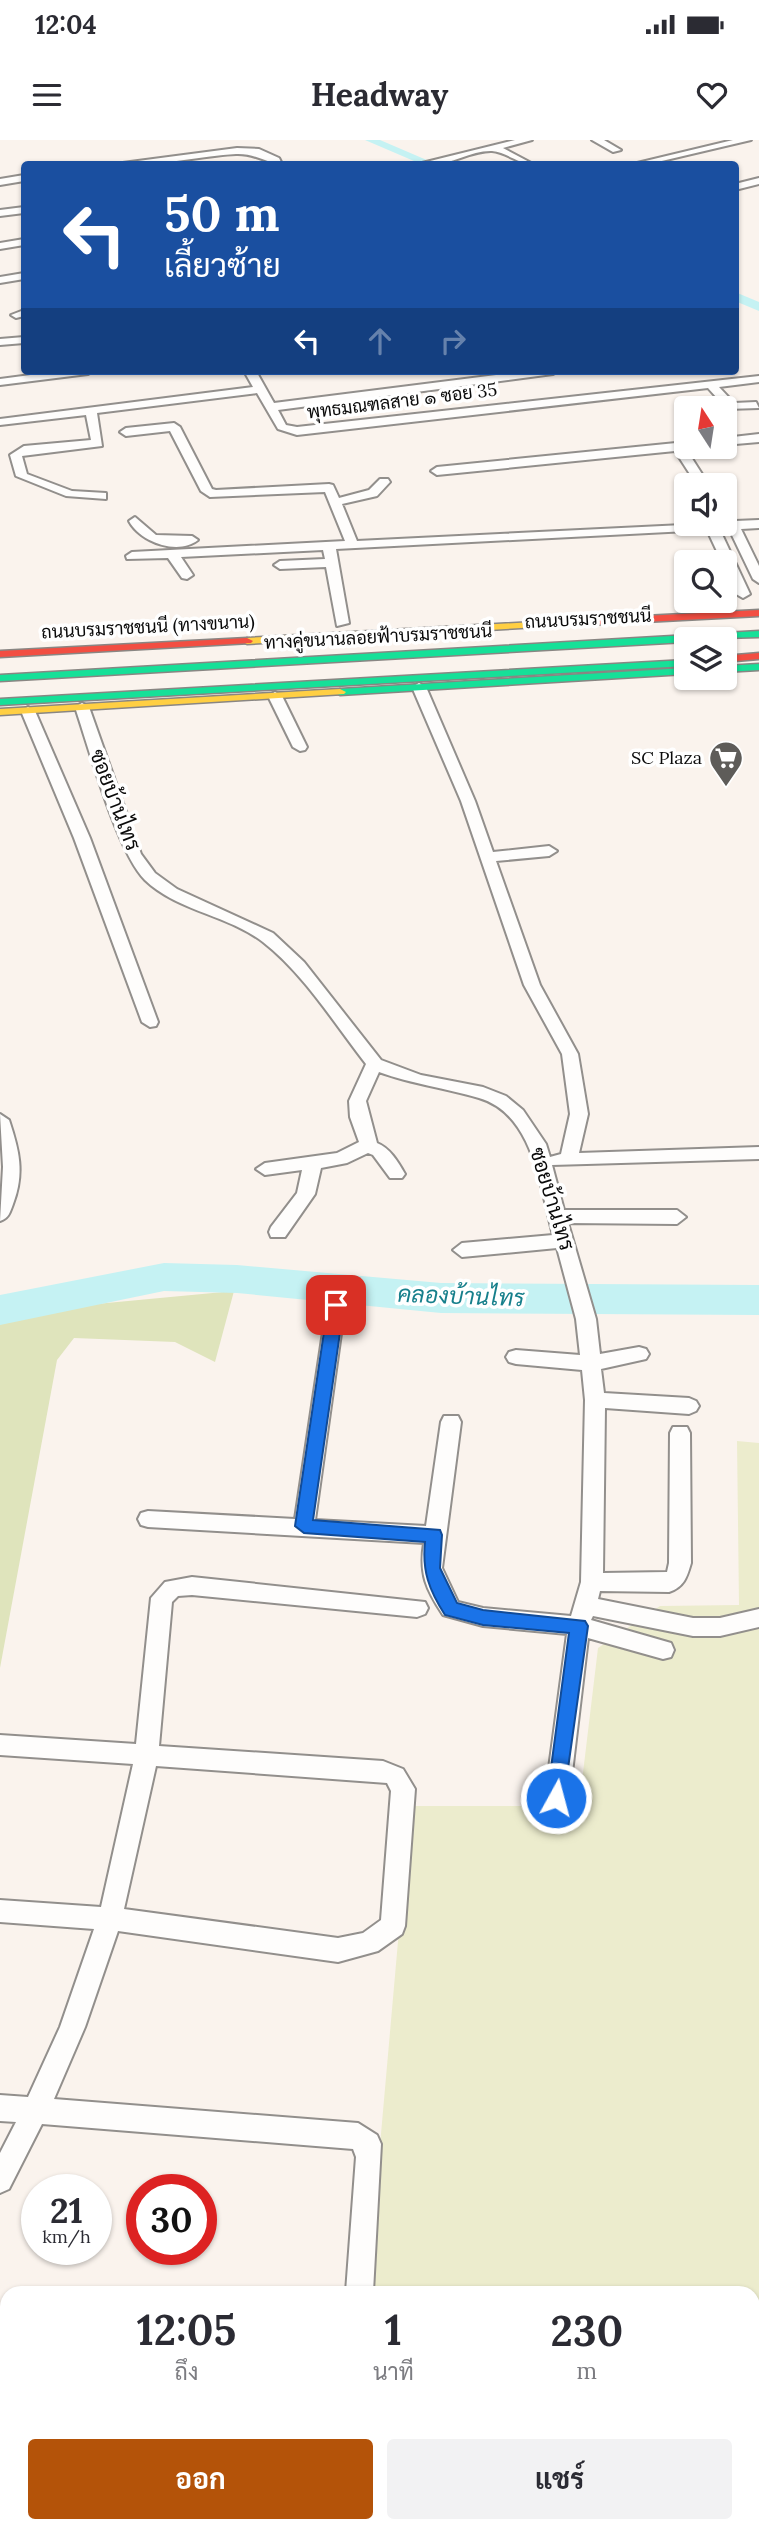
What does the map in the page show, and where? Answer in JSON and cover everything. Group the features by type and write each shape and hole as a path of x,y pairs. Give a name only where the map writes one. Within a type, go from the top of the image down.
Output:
{"main road":[{"name":"ถนนบรมราชชนนี (ทางขนาน)","path":"0,654 758,623"},
{"path":"0,662 671,625 758,623"},
{"name":"ถนนบรมราชชนนี","path":"0,672 758,623"},
{"name":"ทางคู่ขนานลอยฟ้าบรมราชชนนี","path":"0,678 758,623"},
{"path":"737,646 759,645"},
{"name":"ทางคู่ขนานลอยฟ้าบรมราชชนนี","path":"0,692 674,650"},
{"path":"737,651 759,650"},
{"name":"ถนนบรมราชชนนี","path":"0,692 674,655"},
{"path":"737,658 759,656"},
{"path":"0,702 674,664"},
{"path":"737,668 759,667"},
{"path":"0,712 674,672"}],"street":[{"path":"436,161 527,140"},
{"path":"597,140 616,150"},
{"path":"663,161 746,140"},
{"path":"495,148 523,161"},
{"path":"166,161 259,152 276,161"},
{"path":"0,182 21,178"},
{"path":"739,186 759,181"},
{"path":"0,213 21,210"},
{"path":"0,246 21,242"},
{"path":"0,280 21,276"},
{"path":"0,342 21,340"},
{"path":"0,382 56,375"},
{"name":"พุทธมณฑลสาย ๑ ซอย 35","path":"252,375 282,427 297,431 649,390 667,384 710,384 759,379"},
{"path":"272,407 522,375"},
{"path":"638,377 649,390"},
{"path":"710,384 731,407 756,405"},
{"path":"0,422 261,389"},
{"path":"91,411 98,443 24,450 16,455 22,476 46,483 71,496 102,496"},
{"path":"126,432 174,428 207,491 215,494 329,488 354,545"},
{"path":"737,441 759,438"},
{"path":"437,471 674,448"},
{"path":"337,502 373,493 384,482"},
{"path":"135,522 148,537 201,541 207,552"},
{"path":"737,524 759,524"},
{"path":"132,556 674,527"},
{"path":"534,548 583,545 601,541 617,531"},
{"path":"725,536 744,595 758,623"},
{"path":"729,536 759,579"},
{"path":"432,541 438,556"},
{"path":"329,546 342,622"},
{"path":"173,554 187,575"},
{"path":"280,565 330,563"},
{"path":"419,687 468,801 533,985 566,1042 574,1066 579,1114 568,1160"},
{"path":"275,696 300,747"},
{"name":"ซอยบ้านไทร","path":"82,707 134,854 150,876 172,892 267,937 298,966 375,1064 418,1080 483,1093 500,1100 528,1128 537,1144 566,1240 583,1312 593,1363 595,1400 592,1581 582,1616 556,1798"},
{"path":"28,711 77,826 150,1022"},
{"path":"487,858 549,851"},
{"path":"265,1169 341,1159 367,1146 369,1140 356,1115 357,1095 375,1064"},
{"path":"0,1120 11,1153 13,1181 0,1214"},
{"path":"367,1146 379,1151 396,1174"},
{"path":"542,1161 759,1153"},
{"path":"278,1232 306,1194 313,1163"},
{"path":"559,1216 677,1217"},
{"path":"462,1250 566,1240"},
{"path":"304,1526 336,1305"},
{"path":"516,1357 593,1363 639,1354"},
{"path":"595,1400 689,1406"},
{"path":"451,1422 431,1568 440,1593 451,1609 483,1617 582,1616 693,1627 720,1627 759,1618"},
{"path":"592,1581 669,1583 676,1577 680,1563 680,1433"},
{"path":"148,1519 434,1535"},
{"path":"0,2180 38,2111 111,1919 146,1757 162,1598 173,1588 192,1586 417,1608"},
{"path":"582,1616 663,1650"},
{"path":"0,1745 383,1771 396,1776 403,1789 393,1926 369,1943 338,1950 111,1919 0,1911"},
{"path":"0,2108 358,2136 368,2144 369,2157 360,2286"}],"green space":[{"path":"234,1291 215,1362 175,1342 74,1338 57,1360 0,1668 0,1323 75,1306"},
{"path":"737,1441 759,1443 759,2286 368,2286 410,1806 579,1806 598,1648 660,1606 739,1605"}],"waterway":[{"path":"370,140 422,161"},
{"path":"739,298 759,307"},
{"name":"คลองบ้านไทร","path":"0,1310 164,1277 237,1279 441,1298 759,1300"}],"traffic: fast":[{"path":"0,678 759,634"},
{"path":"0,702 674,664"},
{"path":"737,668 759,667"},
{"path":"340,692 674,672"}],"traffic: slow":[{"path":"247,641 587,622"},
{"path":"0,712 340,692"}],"traffic: jam":[{"path":"587,622 759,613"},
{"path":"0,654 247,641"},
{"path":"737,658 759,656"}],"place":[{"name":"SC Plaza","path":"726,788"}],"route":[{"path":"336,1305 304,1526 434,1535 431,1568 440,1593 451,1609 483,1617 579,1626 556,1798"}]}
